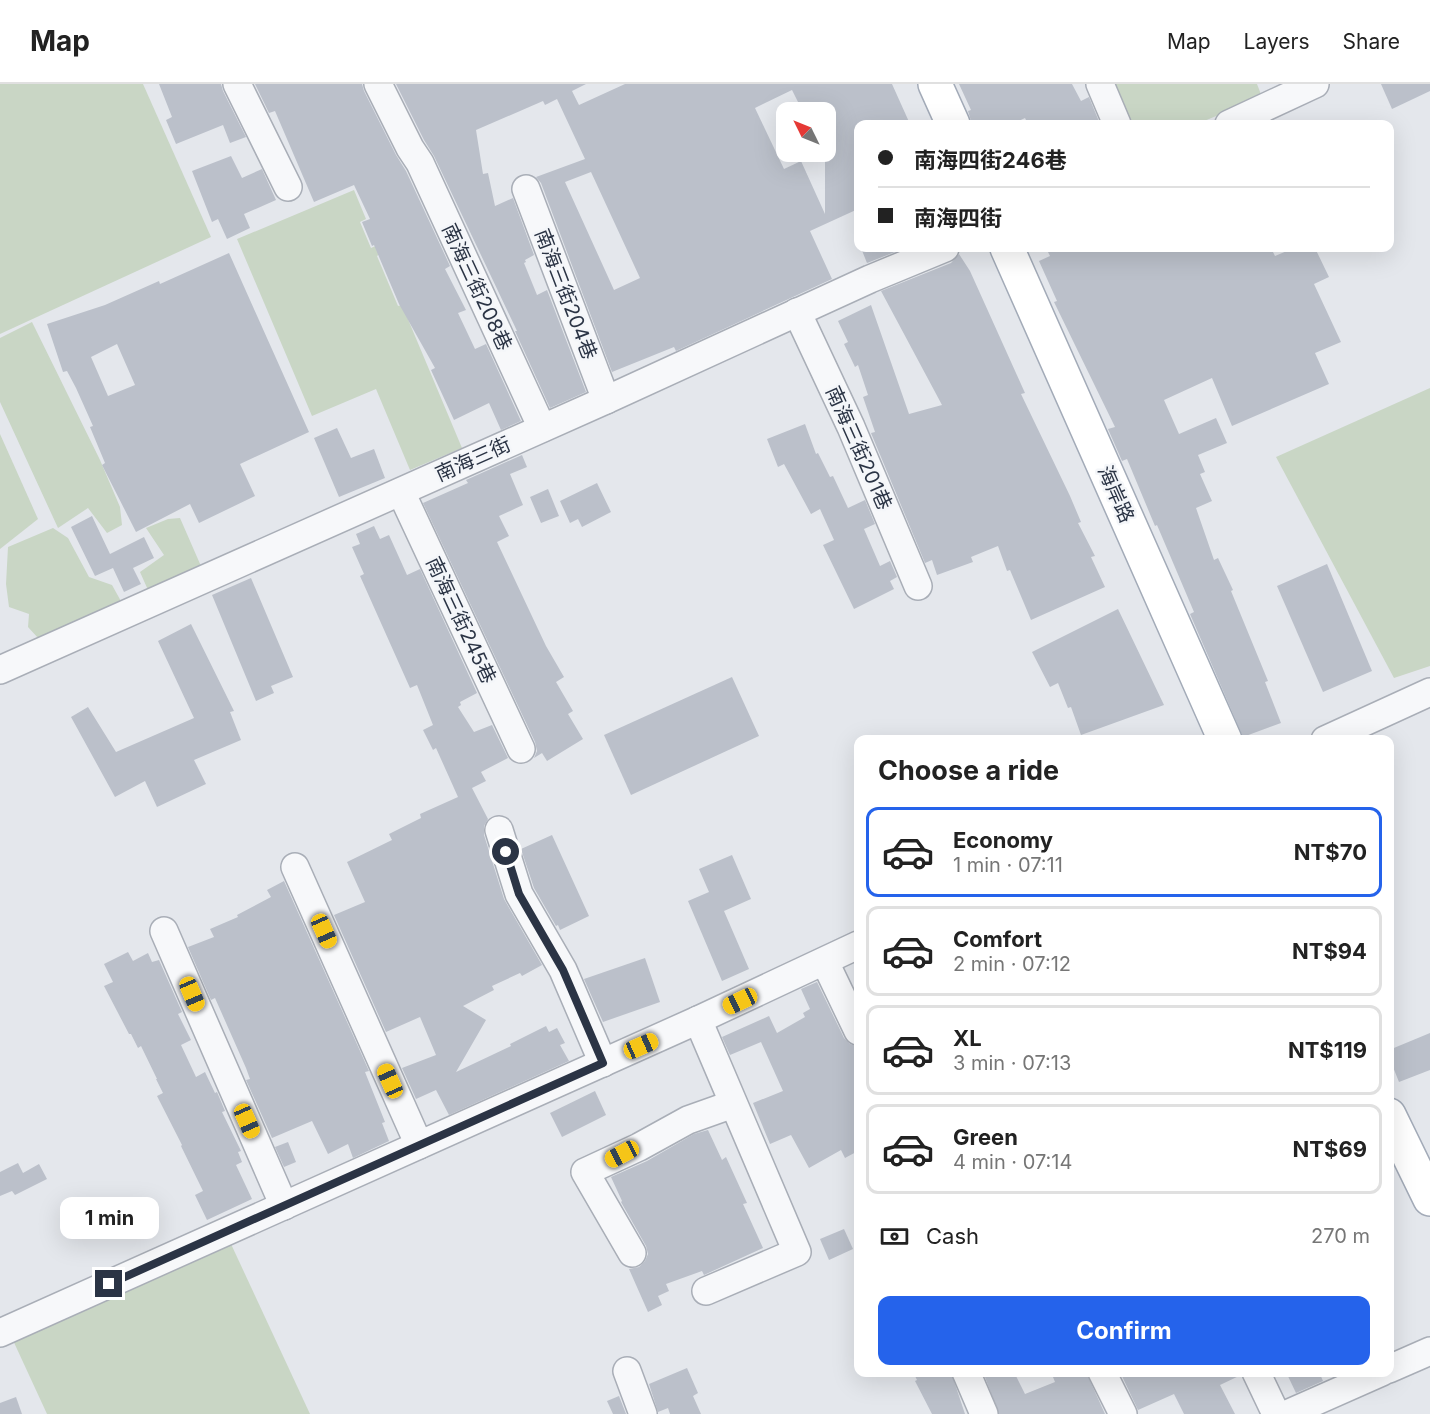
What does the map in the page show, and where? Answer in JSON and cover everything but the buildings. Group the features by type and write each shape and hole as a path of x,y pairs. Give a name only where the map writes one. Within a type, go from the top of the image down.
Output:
{"main road":[{"path":"935,84 951,120"},
{"name":"海岸路","path":"1009,252 1223,735"},
{"path":"1394,1125 1430,1199"}],"street":[{"path":"237,84 288,187"},
{"name":"南海三街208巷","path":"378,84 420,163 542,428"},
{"path":"1100,84 1115,120"},
{"path":"1238,120 1315,84"},
{"name":"南海三街204巷","path":"526,189 606,400"},
{"name":"南海三街","path":"0,670 606,400 797,312 936,252"},
{"name":"南海三街201巷","path":"797,312 851,427 918,586"},
{"name":"南海三街245巷","path":"400,492 521,749"},
{"path":"1336,735 1430,692"},
{"path":"499,830 519,894 563,970 603,1063"},
{"path":"295,867 419,1145"},
{"path":"164,931 284,1206"},
{"path":"0,1333 603,1063 854,947"},
{"path":"825,962 854,1023"},
{"path":"698,1020 797,1252 706,1291"},
{"path":"632,1253 585,1172 639,1147 687,1120 734,1104"},
{"path":"1394,1367 1430,1351"},
{"path":"627,1371 643,1414"},
{"path":"968,1377 984,1414"},
{"path":"1104,1377 1123,1414"},
{"path":"1258,1377 1276,1414"},
{"path":"1287,1414 1371,1377"}],"green space":[{"path":"0,84 143,84 211,237 0,334"},
{"path":"1105,84 1257,84 1262,97 1207,120 1118,120"},
{"path":"354,190 366,219 360,222 371,248 378,245 381,253 377,256 398,306 402,305 462,448 410,470 376,389 312,416 237,239"},
{"path":"32,322 100,460 120,507 122,525 107,533 88,508 58,528 0,402 0,338"},
{"path":"1430,388 1430,666 1394,678 1276,457"},
{"path":"0,434 38,519 0,549"},
{"path":"180,518 204,573 148,590 140,572 164,555 146,528 168,519"},
{"path":"53,528 68,538 89,577 112,585 122,603 39,639 28,627 29,614 9,607 6,584 8,547"},
{"path":"231,1244 310,1414 47,1414 11,1336"}],"route":[{"path":"109,1284 603,1063 563,970 519,894 506,852"}]}
